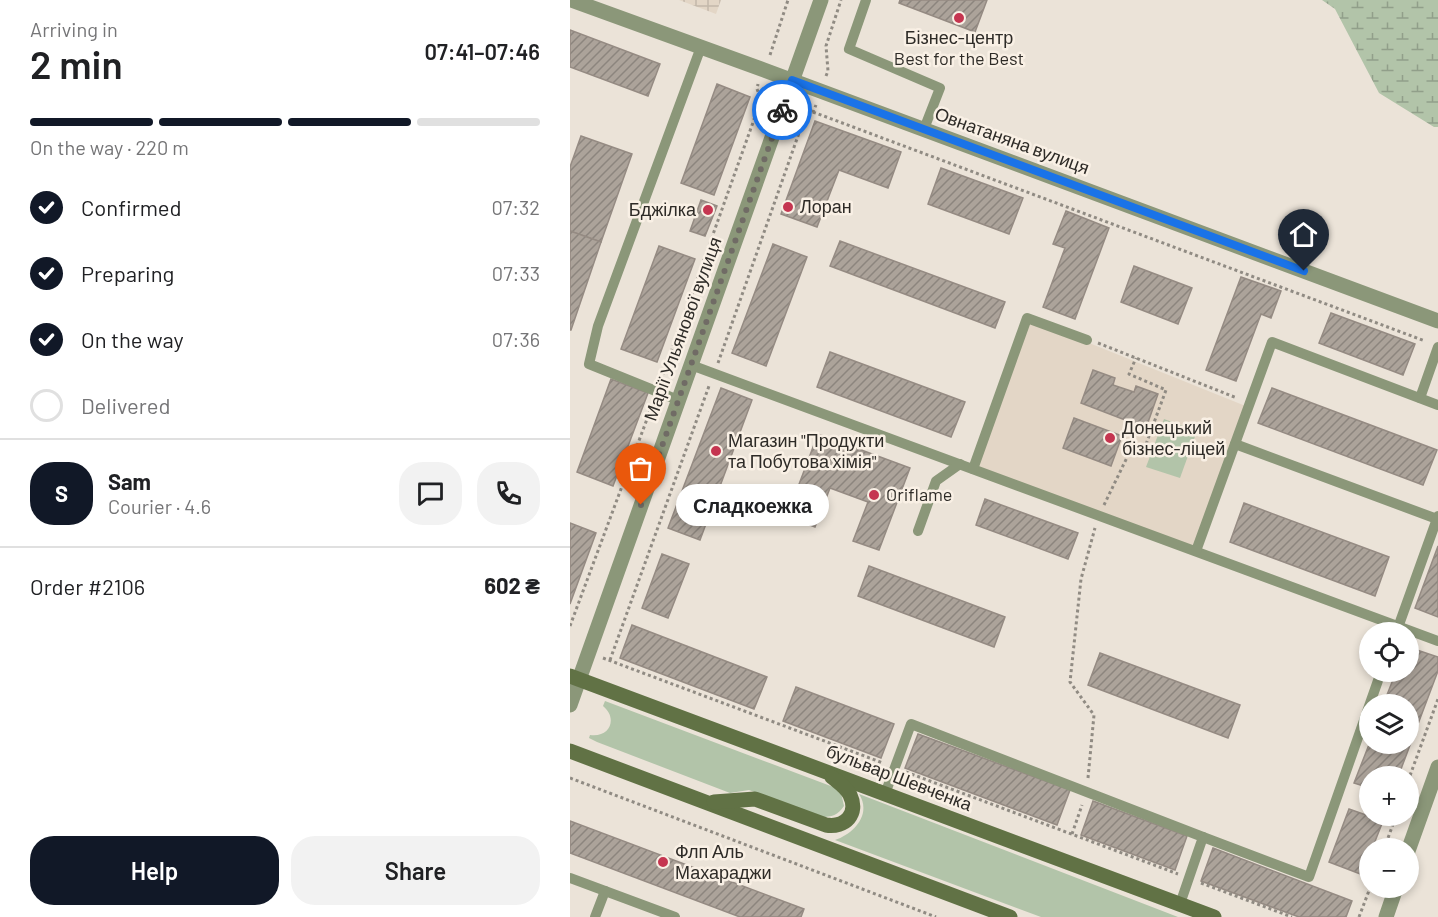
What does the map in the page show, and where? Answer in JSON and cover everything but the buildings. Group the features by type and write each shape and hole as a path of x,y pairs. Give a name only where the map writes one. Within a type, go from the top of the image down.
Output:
{"main road":[{"name":"бульвар Шевченка","path":"575,677 1214,917"},
{"path":"570,751 1010,917"},
{"path":"708,803 755,799 826,825 836,826 845,822 851,815 850,796 845,788 823,770"}],"street":[{"name":"Овнатаняна вулиця","path":"571,0 764,69 1438,321"},
{"name":"Марії Ульянової вулиця","path":"570,705 575,677 589,652 821,0"},
{"path":"1413,838 1438,767"},
{"path":"1386,917 1393,898"}],"lane":[{"path":"866,0 849,49 940,88 924,129"},
{"path":"678,400 589,364 598,326 701,47"},
{"path":"973,469 1028,318 1088,340"},
{"path":"1196,551 1272,342 1438,405"},
{"path":"1420,398 1438,347"},
{"path":"691,365 1196,551 1377,622"},
{"path":"1235,444 1438,518 1400,622"},
{"path":"918,531 936,481 960,464"},
{"path":"1419,636 1438,641"},
{"path":"885,794 911,724 1309,878 1378,682"},
{"path":"1180,904 1203,837"},
{"path":"570,878 675,917"},
{"path":"595,917 605,891"}],"path":[{"path":"570,626 761,100 757,88 788,0"},
{"path":"610,660 805,116 813,112 828,71 826,46 841,0"},
{"path":"813,112 1427,342"},
{"path":"1088,340 1250,403"},
{"path":"1087,792 1094,715 1070,682 1081,579 1099,515 1134,444 1144,447 1166,390 1129,374 1136,358"},
{"path":"589,652 1292,917"},
{"path":"1413,766 1438,699"},
{"path":"570,778 936,917"},
{"path":"1072,834 1077,821"},
{"path":"1359,917 1366,898"}],"shaded area":[{"path":"679,0 721,0 716,14"},
{"name":"Донецький бізнес-ліцей","path":"1027,318 1248,407 1193,550 973,469"}],"green space":[{"path":"1322,0 1438,0 1438,127 1434,127 1379,93 1335,9"},
{"path":"1164,419 1197,431 1180,478 1146,467"},
{"path":"605,701 836,788 841,793 844,806 834,815 821,817 749,790 730,793 597,742 589,738 590,735 603,733 610,726 611,721 608,711 603,706"},
{"path":"859,794 1178,917 1041,917 835,840 849,833 859,822 863,809"}],"way so far":[{"path":"641,505 782,110"}],"place":[{"name":"Бізнес-центр Best for the Best","path":"959,18"},
{"name":"Лоран","path":"788,207"},
{"name":"Бджілка","path":"708,210"},
{"name":"Донецький бізнес-ліцей","path":"1110,438"},
{"name":"Магазин \"Продукти та Побутова хімія\"","path":"716,451"},
{"name":"Oriflame","path":"874,495"},
{"name":"Сладкоежка","path":"641,505"},
{"name":"Флп Аль Махараджи","path":"663,862"}],"route":[{"path":"782,110 792,80 1304,271"}]}
